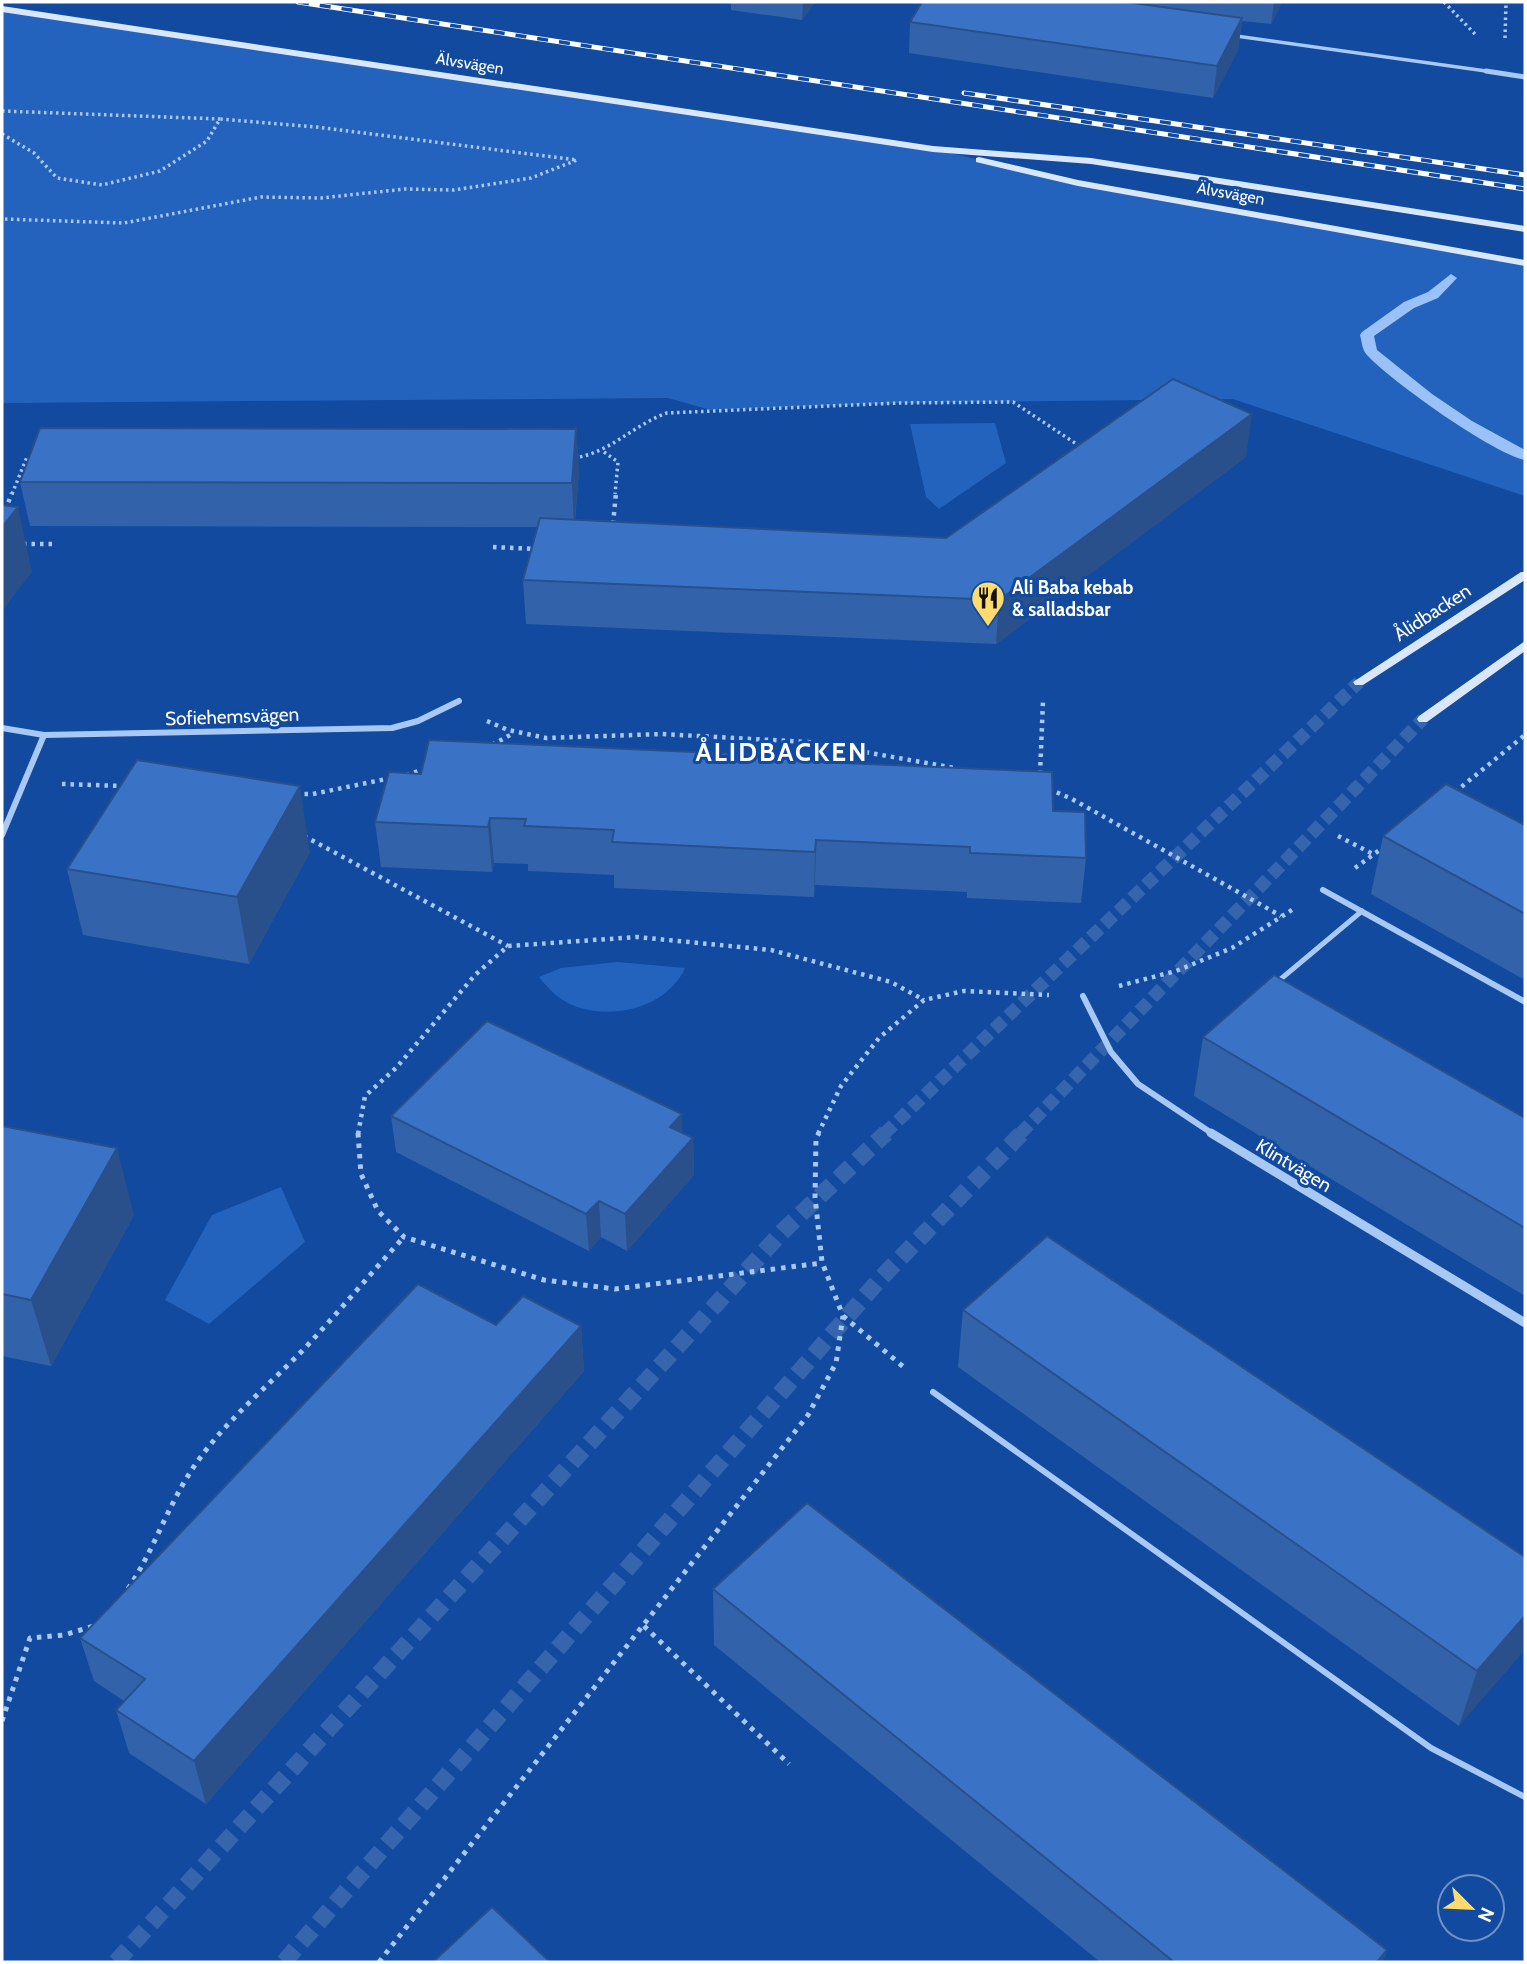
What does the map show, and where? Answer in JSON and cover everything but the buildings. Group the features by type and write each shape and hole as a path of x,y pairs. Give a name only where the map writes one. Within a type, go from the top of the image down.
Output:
{"main road":[{"name":"Älvsvägen","path":"2,9 933,149 1091,161 1525,229"},
{"name":"Älvsvägen","path":"933,149 1078,183 1525,263"},
{"name":"Ålidbacken","path":"1359,682 1525,575"},
{"path":"1423,719 1525,645"}],"street":[{"path":"1486,71 1525,76"},
{"name":"Sofiehemsvägen","path":"2,728 44,735 392,727 418,721 459,701"},
{"path":"2,835 44,735"},
{"path":"1323,890 1525,1002"},
{"name":"Klintvägen","path":"1083,996 1111,1052 1138,1084 1178,1113 1525,1323"}],"lane":[{"path":"1229,35 1486,71"},
{"path":"1283,994 1271,987 1362,911"},
{"path":"933,1392 1431,1748 1525,1797"}],"path":[{"path":"1444,2 1471,28 1480,42"},
{"path":"1505,40 1506,2"},
{"path":"2,111 220,119 316,127 577,160 531,178 454,190 405,189 321,198 261,197 124,223 2,219"},
{"path":"2,134 34,153 57,178 102,185 160,171 207,141 220,119"},
{"path":"564,458 592,456 604,452 644,422 667,414 899,403 1013,402 1087,450"},
{"path":"604,452 618,462 613,526"},
{"path":"2,518 27,457 41,457"},
{"path":"15,544 53,544"},
{"path":"493,547 545,549"},
{"path":"1043,701 1040,785 1072,799 1281,916"},
{"path":"490,746 512,734 545,740 641,734 791,740 873,750 967,771"},
{"path":"1447,799 1525,735"},
{"path":"289,794 313,794 431,767"},
{"path":"24,783 129,787"},
{"path":"303,835 508,946 637,937 759,948 840,966 891,982 924,1000"},
{"path":"1338,836 1373,855"},
{"path":"933,1392 844,1317 822,1262 815,1197 816,1138 841,1086 879,1038 924,1000 964,991 1083,996 1176,971 1232,948 1323,890 1394,839"},
{"path":"508,946 475,975 396,1068 365,1096 358,1134 361,1174 378,1212 404,1237 544,1280 615,1289 796,1268 822,1262"},
{"path":"125,1592 147,1560 175,1496 230,1420 305,1348 404,1237"},
{"path":"379,1962 808,1415 836,1363 844,1317"},
{"path":"2,1721 30,1638 64,1635 96,1625 103,1617"},
{"path":"644,1626 789,1764"}],"shaded area":[{"path":"2,9 933,149 1078,183 1525,263 1525,496 1233,399 899,403 711,410 668,398 2,403"},
{"path":"995,423 1006,463 939,509 926,497 910,424"},
{"path":"617,962 685,968 677,981 654,1000 639,1007 608,1012 592,1011 565,1002 539,977 561,968"},
{"path":"281,1187 305,1242 209,1324 165,1300 212,1215"}],"waterway":[{"path":"1451,278 1433,295 1409,305 1367,335 1371,352 1427,397 1467,424 1525,456"}],"tunnel":[{"path":"884,1134 1359,682"},
{"path":"1020,1134 1423,719"},
{"path":"116,1962 782,1232 886,1133"},
{"path":"284,1962 880,1279 1022,1133"}],"railway":[{"path":"298,2 1525,189"},
{"path":"964,93 1525,175"}],"place":[{"name":"Ali Baba kebab & salladsbar","path":"988,628"}],"district":[{"name":"ÅLIDBACKEN","path":"782,752"}]}
